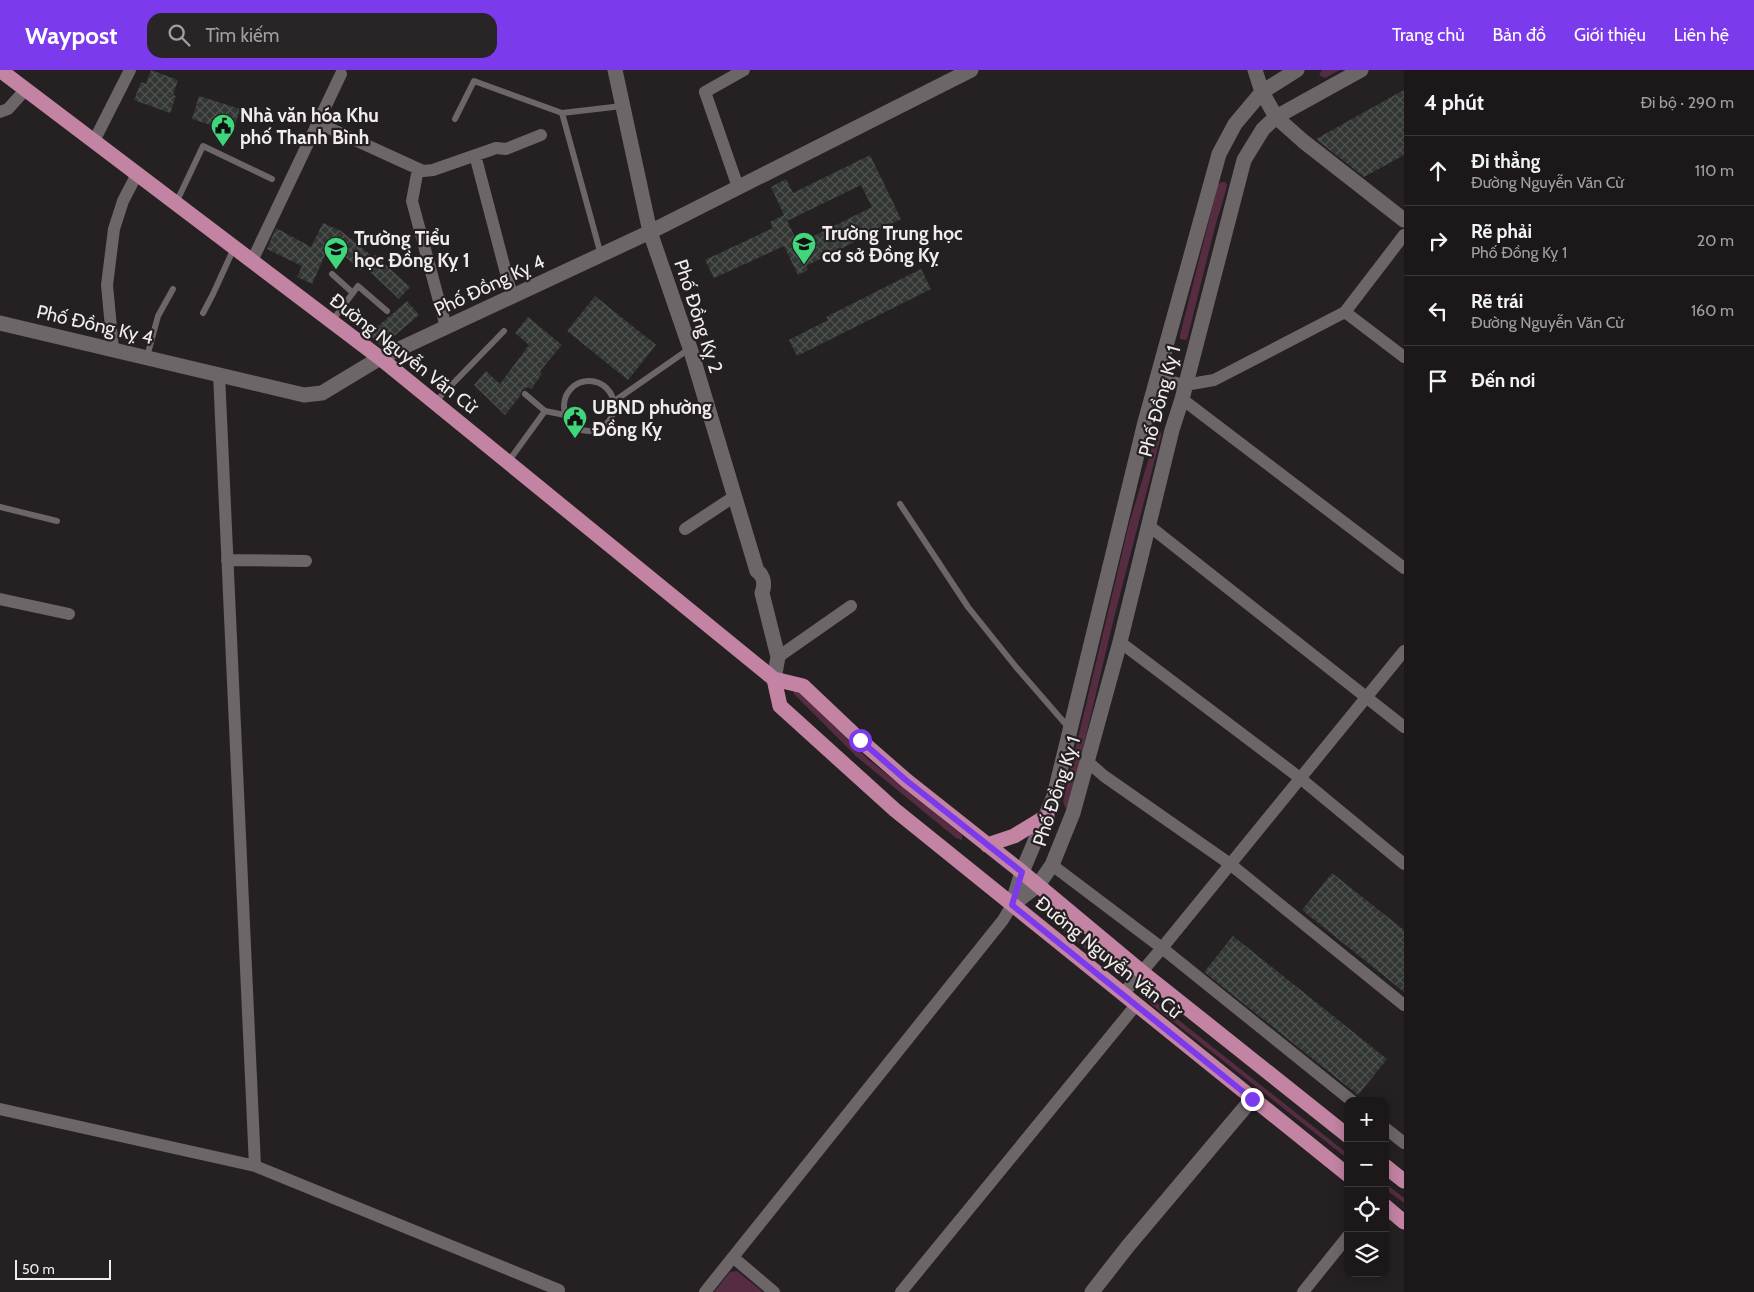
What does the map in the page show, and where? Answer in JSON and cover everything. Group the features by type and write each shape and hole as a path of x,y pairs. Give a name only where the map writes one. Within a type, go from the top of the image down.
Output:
{"main road":[{"name":"Đường Nguyễn Văn Cừ","path":"0,70 380,358 774,679 803,686 860,740 987,845 1142,972 1344,1133"},
{"name":"Đường Nguyễn Văn Cừ","path":"774,679 780,706 895,810 1344,1172"},
{"path":"987,845 1012,837 1046,816"},
{"path":"1389,1169 1404,1181"},
{"path":"1389,1209 1404,1222"}],"street":[{"path":"94,141 130,70"},
{"name":"Phố Đồng Kỵ 2","path":"615,70 650,232 690,348 757,571 755,582 762,593 778,657 774,679"},
{"path":"738,187 705,92 744,70"},
{"name":"Phố Đồng Kỵ 4","path":"0,322 304,395 322,393 380,358 650,232 971,70"},
{"path":"1255,70 1262,92 1276,117 1303,141 1404,220"},
{"name":"Phố Đồng Kỵ 1","path":"1012,905 1022,872 1054,796 1156,378 1219,154 1235,124 1262,92 1297,70"},
{"name":"Phố Đồng Kỵ 1","path":"1012,905 1038,886 1052,865 1073,814 1120,642 1172,430 1244,160 1263,129 1276,117 1361,70"},
{"path":"252,261 341,74"},
{"path":"0,112 8,109 26,89"},
{"path":"318,123 423,171 433,170 496,148 506,148 541,135"},
{"path":"474,155 512,296"},
{"path":"418,169 412,201 446,327"},
{"path":"113,349 107,285 114,229 123,201 137,174"},
{"path":"1183,392 1214,380 1345,312 1404,236"},
{"path":"1345,312 1404,357"},
{"path":"219,374 255,1166"},
{"path":"1156,378 1183,392 1404,568"},
{"path":"685,529 735,496"},
{"path":"1148,525 1404,727"},
{"path":"227,560 306,561"},
{"path":"0,599 69,614"},
{"path":"778,657 851,606"},
{"path":"1120,642 1300,778 1404,864"},
{"path":"1123,994 1404,651"},
{"path":"1088,762 1104,776 1230,864 1404,1005"},
{"path":"1052,865 1162,948 1347,1097"},
{"path":"706,1292 1003,920 1012,905"},
{"path":"901,1292 1136,1005"},
{"path":"1092,1292 1128,1246 1252,1099"},
{"path":"0,1109 255,1166 559,1290"},
{"path":"1389,1131 1404,1143"},
{"path":"1303,1292 1344,1241"},
{"path":"734,1258 774,1292"}],"lane":[{"path":"455,119 474,81 562,113 623,105"},
{"path":"562,113 600,255"},
{"path":"176,203 203,146 272,180"},
{"path":"203,313 214,294 234,247"},
{"path":"332,274 353,293"},
{"path":"332,321 358,286 387,311"},
{"path":"146,357 158,316 173,289"},
{"path":"435,402 504,331"},
{"path":"613,402 690,348"},
{"path":"582,382 598,383 606,388 613,402 614,410 611,418 599,429 583,431 569,422 565,415 565,398 569,391 582,382"},
{"path":"525,394 545,411 565,415"},
{"path":"508,462 545,411"},
{"path":"900,504 968,607 1016,667 1070,729"},
{"path":"0,507 57,520"}],"shaded area":[{"path":"1322,70 1340,70 1325,78 1319,75"},
{"path":"1221,182 1227,184 1226,190 1188,336 1186,340 1180,339 1218,185"},
{"path":"1157,431 1161,432 1161,436 1113,622 1071,799 1065,808 1063,801 1129,524"},
{"path":"793,690 797,690 869,760 962,835 962,840 956,838 857,757 794,694"},
{"path":"1064,926 1114,967 1113,970 1059,928"},
{"path":"1152,999 1344,1151 1344,1156 1151,1004 1150,1001"},
{"path":"1389,1186 1404,1198 1404,1203 1389,1192"},
{"path":"737,1271 763,1292 714,1292 730,1272"}],"building":[{"path":"151,70 178,80 173,95 176,96 170,113 134,100 141,82 146,84"},
{"path":"1404,90 1404,155 1364,177 1316,139"},
{"path":"199,96 240,109 233,132 192,119"},
{"path":"870,155 901,219 806,266 808,270 798,275 784,246 714,278 705,260 773,228 770,222 784,215 771,187 786,179 793,193","holes":["861,185 872,207 798,244 787,221"]},
{"path":"323,223 341,231 373,257 375,255 410,287 399,299 364,266 361,270 330,244 312,284 297,277 302,266 267,249 276,228 311,247"},
{"path":"921,269 931,289 797,356 789,340 828,320 826,317"},
{"path":"595,296 656,345 628,380 567,331"},
{"path":"407,301 419,315 381,347 369,334"},
{"path":"528,317 562,345 540,371 542,374 531,389 528,387 522,390 520,396 505,415 474,385 486,371 500,384 529,345 515,333"},
{"path":"1332,873 1404,930 1404,992 1302,910"},
{"path":"1233,936 1387,1059 1358,1095 1204,972"}],"place":[{"name":"Nhà văn hóa Khu phố Thanh Bình","path":"223,147"},
{"name":"Trường Trung học cơ sở Đồng Kỵ","path":"804,265"},
{"name":"Trường Tiểu học Đồng Kỵ 1","path":"336,270"},
{"name":"UBND phường Đồng Kỵ","path":"575,439"}],"route":[{"path":"860,740 907,781 1022,872 1012,905 1252,1099"}]}
